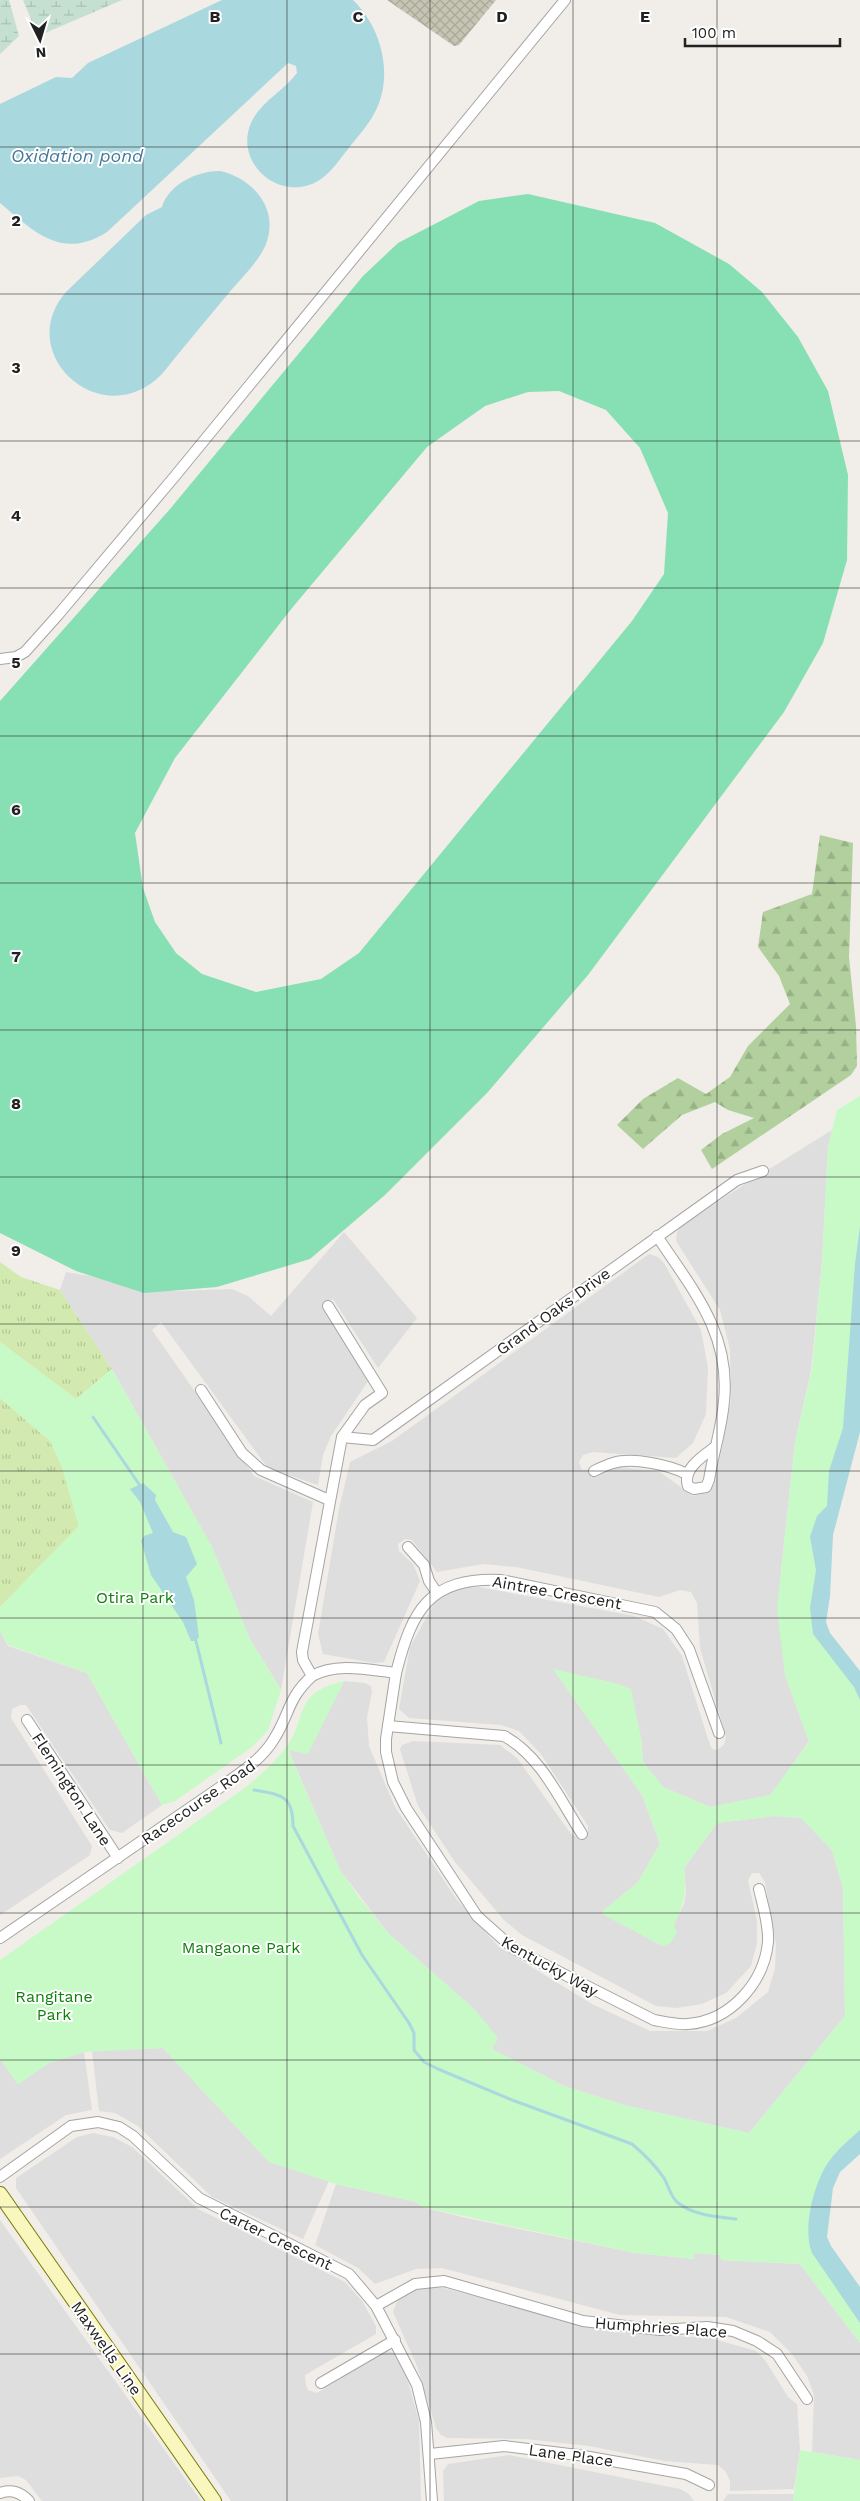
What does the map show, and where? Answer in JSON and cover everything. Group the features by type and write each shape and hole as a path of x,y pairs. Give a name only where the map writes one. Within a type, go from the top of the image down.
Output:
{"main road":[{"name":"Maxwells Line","path":"0,2194 214,2501"}],"street":[{"path":"0,659 16,657 25,652 58,615 175,476 565,0"},
{"name":"Grand Oaks Drive","path":"342,1437 373,1440 737,1180 763,1171"},
{"path":"657,1236 702,1302 718,1340 723,1359 724,1402 706,1486 694,1489 688,1486 688,1474 697,1460 714,1447"},
{"path":"328,1306 382,1393 365,1405 342,1437 302,1652 303,1660 312,1676 321,1671 344,1668 396,1673"},
{"path":"200,1390 242,1453 261,1470 329,1500"},
{"path":"594,1471 614,1462 644,1462 677,1469 688,1474"},
{"path":"408,1547 424,1565 429,1581 437,1593"},
{"name":"Aintree Crescent","path":"396,1673 416,1614 427,1601 437,1593 462,1583 481,1579 501,1580 655,1612 676,1629 689,1649 719,1733"},
{"name":"Kentucky Way","path":"396,1673 386,1752 388,1768 398,1795 477,1916 514,1949 654,2020 674,2024 689,2024 713,2017 742,1998 760,1972 768,1941 759,1889"},
{"name":"Racecourse Road","path":"0,1938 225,1784 259,1758 275,1738 297,1691 312,1676"},
{"name":"Flemington Lane","path":"27,1720 118,1858"},
{"path":"388,1726 504,1736 519,1744 534,1759 582,1834"},
{"name":"Carter Crescent","path":"0,2177 71,2126 98,2122 119,2127 133,2136 198,2198 349,2274 376,2306 395,2340 416,2385 426,2422 430,2454 432,2501"},
{"name":"Humphries Place","path":"376,2306 415,2284 444,2281 583,2321 660,2330 707,2327 733,2331 757,2341 776,2354 807,2398"},
{"path":"321,2383 395,2340"},
{"name":"Lane Place","path":"430,2454 504,2446 578,2455 686,2474 709,2485"},
{"path":"0,2493 13,2491 22,2494 29,2501"}],"shaded area":[{"path":"387,0 496,0 459,45 454,46"},
{"path":"832,1130 828,1147 822,1262 811,1371 795,1442 781,1570 785,1675 809,1741 771,1795 710,1807 663,1787 643,1762 641,1738 618,1684 554,1670 642,1795 660,1844 638,1882 604,1910 603,1914 663,1946 684,1904 686,1892 684,1868 717,1823 773,1816 801,1818 832,1850 843,1888 845,2016 749,2133 624,2105 564,2086 492,2049 476,2011 388,1933 340,1870 288,1749 308,1753 344,1681 365,1683 371,1686 372,1692 367,1717 369,1746 395,1807 457,1900 499,1947 592,2004 650,2031 707,2031 736,2018 768,1992 775,1968 776,1945 765,1882 759,1873 752,1873 748,1880 757,1921 757,1943 751,1966 726,1993 702,2004 676,2008 656,2006 522,1935 504,1920 455,1862 418,1806 400,1749 402,1745 413,1741 500,1745 517,1758 571,1834 581,1838 588,1832 588,1826 541,1754 519,1731 501,1725 409,1718 399,1709 410,1647 436,1600 447,1593 467,1587 479,1587 634,1616 663,1629 682,1656 708,1739 712,1749 717,1750 724,1745 726,1737 700,1648 697,1603 691,1592 680,1590 659,1597 516,1567 483,1564 437,1572 412,1540 405,1539 398,1544 399,1551 413,1564 420,1581 384,1662 374,1663 323,1654 318,1634 339,1509 350,1462 392,1441 649,1254 658,1257 664,1263 701,1330 708,1368 706,1414 693,1443 676,1458 593,1452 583,1455 579,1462 582,1470 620,1467 660,1472 693,1496 707,1493 715,1483 731,1401 730,1349 720,1310 676,1241 677,1232 680,1227 745,1184"},
{"path":"344,1232 417,1318 378,1368 333,1299 324,1304 369,1380 331,1436 323,1455 318,1485 268,1468 161,1322 152,1330 254,1476 313,1502 281,1690 250,1639 212,1547 112,1369 60,1290 66,1272 177,1291 232,1289 248,1296 271,1316"},
{"path":"0,1631 8,1646 87,1673 162,1805 122,1833 110,1830 26,1705 20,1705 12,1709 11,1718 92,1846 90,1855 0,1915"},
{"path":"163,2048 269,2162 329,2181 303,2239 212,2197 138,2126 115,2113 99,2111 92,2051"},
{"path":"84,2052 92,2110 66,2115 0,2159 0,2059 18,2084 49,2063"},
{"path":"93,2133 113,2137 132,2147 198,2209 345,2282 362,2301 376,2326 376,2334 305,2375 306,2385 308,2390 317,2393 387,2351 394,2353 407,2378 419,2421 421,2501 231,2501 16,2188 16,2178 77,2137"},
{"path":"336,2184 416,2202 422,2207 466,2218 636,2253 694,2259 694,2253 721,2255 721,2260 800,2264 860,2343 860,2460 812,2452 814,2395 807,2376 792,2354 770,2332 726,2317 620,2315 442,2268 416,2269 375,2284 358,2268 315,2245"},
{"path":"0,2220 201,2501 42,2501 26,2480 18,2476 0,2478"},
{"path":"429,2287 443,2288 613,2332 710,2338 756,2351 765,2360 788,2397 797,2404 800,2450 794,2489 730,2491 730,2481 726,2472 718,2465 664,2461 589,2446 526,2439 447,2438 441,2435 436,2428 417,2366 393,2312 397,2301 415,2290"},
{"path":"509,2455 680,2489 689,2494 694,2501 444,2501 443,2471 448,2464"},
{"path":"728,2494 794,2494 793,2501 723,2501"}],"green space":[{"path":"0,0 9,0 19,36 0,54"},
{"path":"23,0 122,0 38,36"},
{"path":"528,194 655,223 729,264 762,292 798,337 828,391 848,475 847,560 823,643 784,712 588,975 487,1093 385,1195 310,1259 217,1287 144,1293 76,1271 0,1233 0,701 170,509 363,276 398,243 479,201","holes":["559,391 606,410 640,448 668,513 664,574 632,621 359,953 321,979 256,992 202,974 176,953 155,922 143,888 135,833 175,758 292,608 427,447 485,406 528,392"]},
{"path":"820,835 853,843 849,957 856,1026 857,1066 851,1075 712,1169 701,1150 722,1134 754,1118 728,1110 715,1102 682,1115 643,1149 617,1125 643,1099 678,1078 706,1094 730,1077 748,1046 790,1004 779,976 758,947 763,912 812,894"},
{"name":"Mangaone Park","path":"860,1096 860,1400 830,1525 823,1627 860,1679 860,2144 841,2161 829,2189 821,2241 860,2299 860,2343 800,2264 721,2260 720,2255 694,2253 694,2259 636,2253 422,2207 416,2202 336,2184 269,2162 163,2048 84,2052 49,2063 18,2084 0,2059 0,1960 242,1790 284,1750 292,1739 308,1700 316,1692 327,1686 344,1681 308,1754 288,1750 340,1870 388,1933 476,2011 498,2038 492,2049 564,2086 624,2105 749,2133 845,2016 843,1888 832,1850 801,1818 773,1816 717,1823 684,1868 684,1897 674,1925 677,1933 670,1943 663,1946 602,1914 604,1910 638,1882 660,1844 642,1795 553,1669 618,1684 631,1689 641,1738 643,1762 663,1787 710,1807 770,1795 809,1742 785,1675 777,1609 795,1442 812,1369 822,1262 828,1147 837,1110"},
{"path":"0,1262 21,1277 60,1290 112,1369 76,1399 0,1342"},
{"name":"Otira Park","path":"0,1342 76,1399 112,1369 212,1547 250,1639 281,1690 268,1730 252,1747 175,1801 162,1805 87,1673 8,1645 0,1631 0,1607 79,1526 62,1467 50,1441 0,1398"},
{"path":"0,1398 50,1441 62,1467 79,1526 0,1607"},
{"path":"800,2450 860,2460 860,2501 793,2501"}],"water":[{"name":"Oxidation pond","path":"222,0 353,0 371,24 378,38 382,53 384,83 381,98 369,122 326,175 309,185 296,187 282,186 260,172 248,150 247,137 255,116 297,73 296,66 288,63 107,232 91,240 76,244 62,243 49,239 0,203 0,104 56,77 72,78 88,63"},
{"name":"Oxidation pond","path":"220,171 242,180 252,187 260,196 265,206 269,217 269,229 267,241 257,260 162,374 139,391 115,396 91,391 72,379 57,361 50,340 52,316 66,292 146,215 162,207 177,186 193,176"},
{"path":"860,1226 860,1432 833,1535 830,1596 826,1622 830,1633 860,1671 860,1700 854,1687 813,1634 810,1608 816,1570 810,1537 817,1516 827,1506 829,1471 843,1428 855,1264"},
{"path":"143,1483 156,1495 155,1500 173,1532 186,1537 197,1564 186,1577 194,1600 199,1637 196,1641 191,1641 183,1622 151,1575 141,1541 144,1536 153,1533 140,1502 130,1489"},
{"path":"860,2130 860,2154 840,2172 833,2188 827,2237 831,2246 860,2287 860,2323 812,2253 808,2231 811,2205 824,2169 844,2144"}],"waterway":[{"path":"93,1417 141,1487"},
{"path":"195,1637 221,1743"},
{"path":"254,1790 278,1795 288,1802 291,1808 293,1826 362,1955 409,2023 414,2033 414,2050 424,2062 512,2100 632,2144 664,2178 677,2202 690,2210 705,2215 736,2219"}],"park label":[{"name":"Rangitane Park","path":"54,2005"}]}
